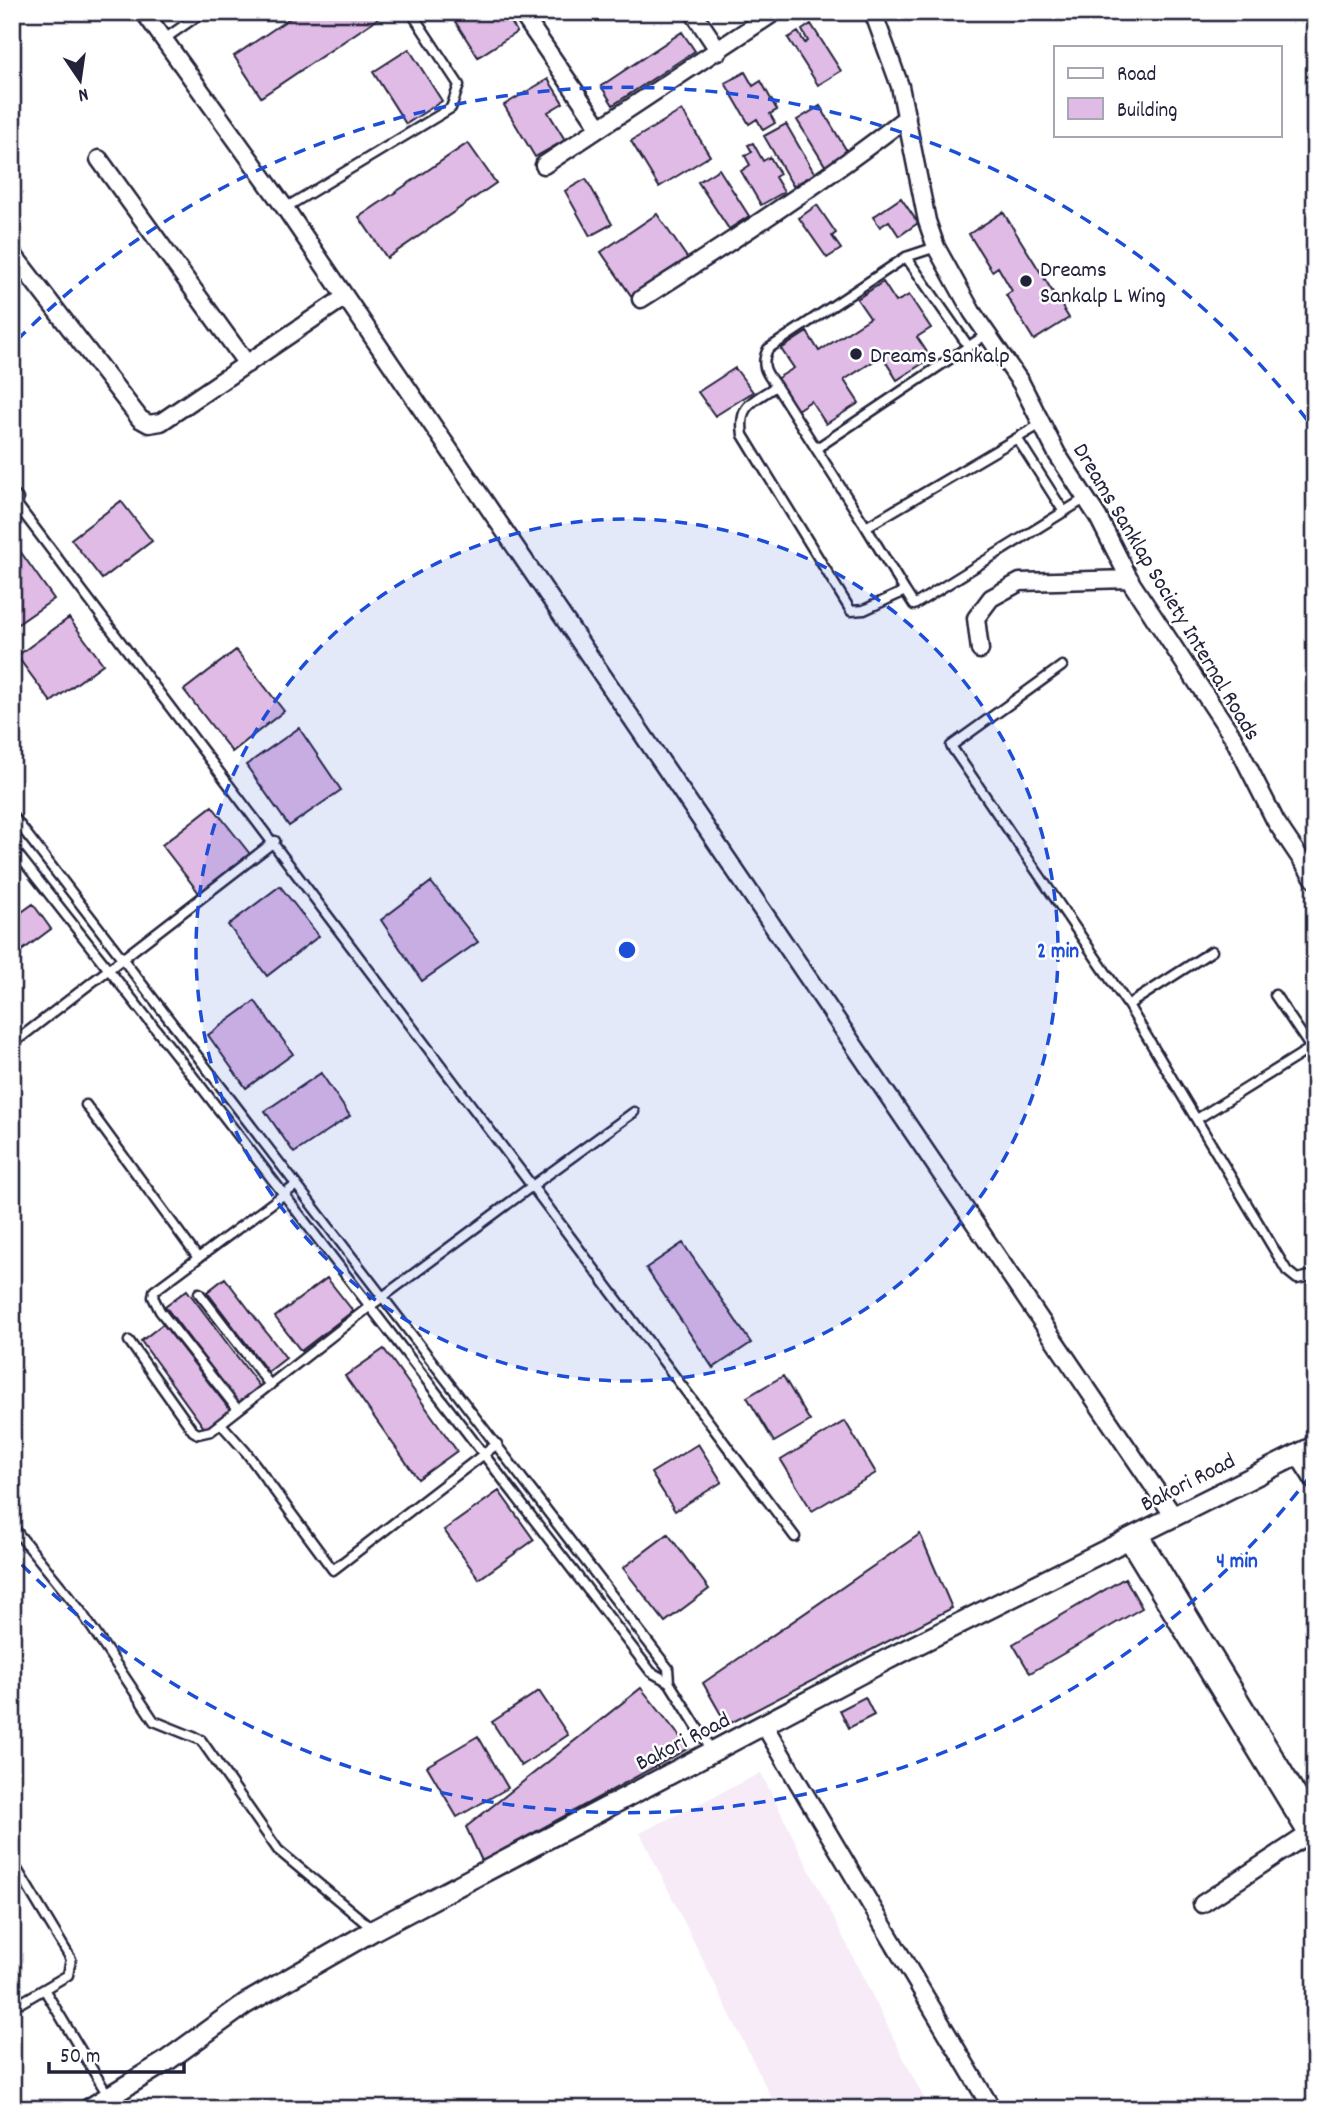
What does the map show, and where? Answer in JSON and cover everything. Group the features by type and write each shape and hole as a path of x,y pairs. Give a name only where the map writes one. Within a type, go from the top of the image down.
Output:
{"street":[{"path":"144,12 285,208 1173,1515"},
{"path":"521,12 600,128"},
{"path":"693,12 719,51"},
{"path":"544,165 775,12"},
{"name":"Dreams Sanklap Society Internal Roads","path":"873,12 900,86 927,221 936,247 987,334 1021,383 1057,454 1086,499 1130,579 1233,737 1276,821 1315,880"},
{"path":"641,299 781,209 907,117"},
{"path":"99,159 247,364"},
{"path":"12,253 141,419 149,424 161,422 345,297"},
{"path":"980,650 976,618 990,598 1020,582 1130,579"},
{"path":"1306,1450 1315,1482"},
{"name":"Bakori Road","path":"89,2109 113,2104 245,2004 374,1930 888,1658 1306,1450"},
{"path":"1133,1536 1312,1835 1202,1904"},
{"path":"764,1725 992,2109"}],"lane":[{"path":"163,40 192,15 203,12"},
{"path":"285,208 451,108 459,85 411,12"},
{"path":"936,247 906,257 768,349 763,360 764,370 817,447 914,605 1086,499"},
{"path":"906,257 969,348"},
{"path":"817,447 987,334"},
{"path":"776,386 746,406 740,419 743,435 843,602 851,611 864,610 905,591"},
{"path":"866,527 1041,424"},
{"path":"1017,438 1064,512"},
{"path":"13,500 275,841 795,1537"},
{"path":"1062,666 951,746 1128,1005 1287,1271 1297,1279 1315,1275"},
{"path":"12,815 668,1668 669,1682 712,1752"},
{"path":"12,1044 275,841"},
{"path":"12,847 654,1676 669,1682"},
{"path":"1128,1005 1212,951"},
{"path":"1197,1119 1311,1048 1275,995"},
{"path":"86,1105 198,1258"},
{"path":"129,1341 192,1431 204,1433 221,1424 369,1307 634,1112"},
{"path":"238,1410 153,1297 154,1291 295,1186"},
{"path":"199,1293 270,1385"},
{"path":"221,1424 246,1452 333,1570 497,1444"},
{"path":"12,1526 80,1610 154,1721 201,1740 278,1850 374,1930"},
{"path":"12,1861 71,1959 68,1975 22,2002 12,2001"},
{"path":"44,1989 113,2104"}],"shaded area":[{"path":"761,1773 929,2109 777,2109 640,1833"}],"building":[{"path":"299,12 381,12 383,15 261,97 234,56"},
{"path":"449,12 505,12 517,32 478,57"},
{"path":"811,24 841,71 818,85 788,38 798,32 805,43 808,41 802,30"},
{"path":"682,32 695,51 613,105 601,86"},
{"path":"409,49 442,101 406,124 373,72"},
{"path":"745,72 753,86 761,81 777,110 770,114 775,123 763,130 757,119 749,124 725,83"},
{"path":"548,79 563,103 548,112 565,140 535,157 504,105"},
{"path":"820,106 848,153 826,167 797,120"},
{"path":"682,110 710,156 659,187 631,141"},
{"path":"786,124 815,174 793,186 764,136"},
{"path":"468,143 496,183 387,258 359,217"},
{"path":"753,143 763,161 770,157 780,174 775,177 784,192 761,205 741,171 750,165 745,156 752,152 748,145"},
{"path":"719,169 749,216 729,229 698,182"},
{"path":"586,179 612,224 590,236 565,191"},
{"path":"901,198 918,223 899,236 889,221 880,227 873,217"},
{"path":"817,205 836,233 832,236 841,249 827,258 799,218"},
{"name":"Dreams Sankalp L Wing","path":"1003,212 1069,318 1034,340 1006,295 1012,291 998,267 992,271 969,234"},
{"path":"657,214 688,259 632,297 601,252"},
{"name":"Dreams Sankalp","path":"883,282 896,302 909,295 931,328 917,337 931,358 897,380 882,356 844,380 859,403 826,424 811,401 797,410 776,379 794,368 781,349 807,332 819,351 870,318 857,299"},
{"path":"735,368 753,392 715,416 698,392"},
{"path":"121,501 152,541 102,579 71,539"},
{"path":"20,551 54,599 12,628 12,556"},
{"path":"69,618 103,664 51,702 17,656"},
{"path":"236,650 284,711 232,752 184,690"},
{"path":"299,728 341,790 289,826 246,765"},
{"path":"212,806 250,854 199,893 162,845"},
{"path":"431,882 478,942 422,981 381,920"},
{"path":"280,886 319,936 267,976 228,925"},
{"path":"33,904 51,929 12,958 12,919"},
{"path":"255,1001 293,1054 246,1088 208,1035"},
{"path":"321,1073 350,1116 294,1153 265,1111"},
{"path":"683,1243 751,1343 713,1368 646,1268"},
{"path":"225,1278 286,1358 268,1372 207,1292"},
{"path":"327,1278 353,1311 301,1351 275,1317"},
{"path":"187,1290 260,1387 238,1403 165,1306"},
{"path":"163,1324 230,1410 205,1429 141,1341"},
{"path":"384,1349 457,1451 418,1479 345,1376"},
{"path":"783,1376 810,1421 774,1442 747,1397"},
{"path":"845,1421 876,1473 812,1511 781,1460"},
{"path":"698,1444 722,1482 675,1511 651,1473"},
{"path":"499,1491 534,1540 479,1579 444,1530"},
{"path":"668,1534 709,1589 665,1622 623,1568"},
{"path":"920,1534 952,1608 727,1725 703,1683"},
{"path":"1125,1578 1142,1608 1030,1673 1013,1644"},
{"path":"641,1688 689,1748 482,1861 466,1827"},
{"path":"539,1691 568,1735 521,1766 492,1722"},
{"path":"865,1697 874,1715 849,1728 840,1710"},
{"path":"478,1736 508,1788 457,1817 427,1766"}],"place":[{"name":"Dreams Sankalp L Wing","path":"1026,281"},
{"name":"Dreams Sankalp","path":"856,354"}]}
